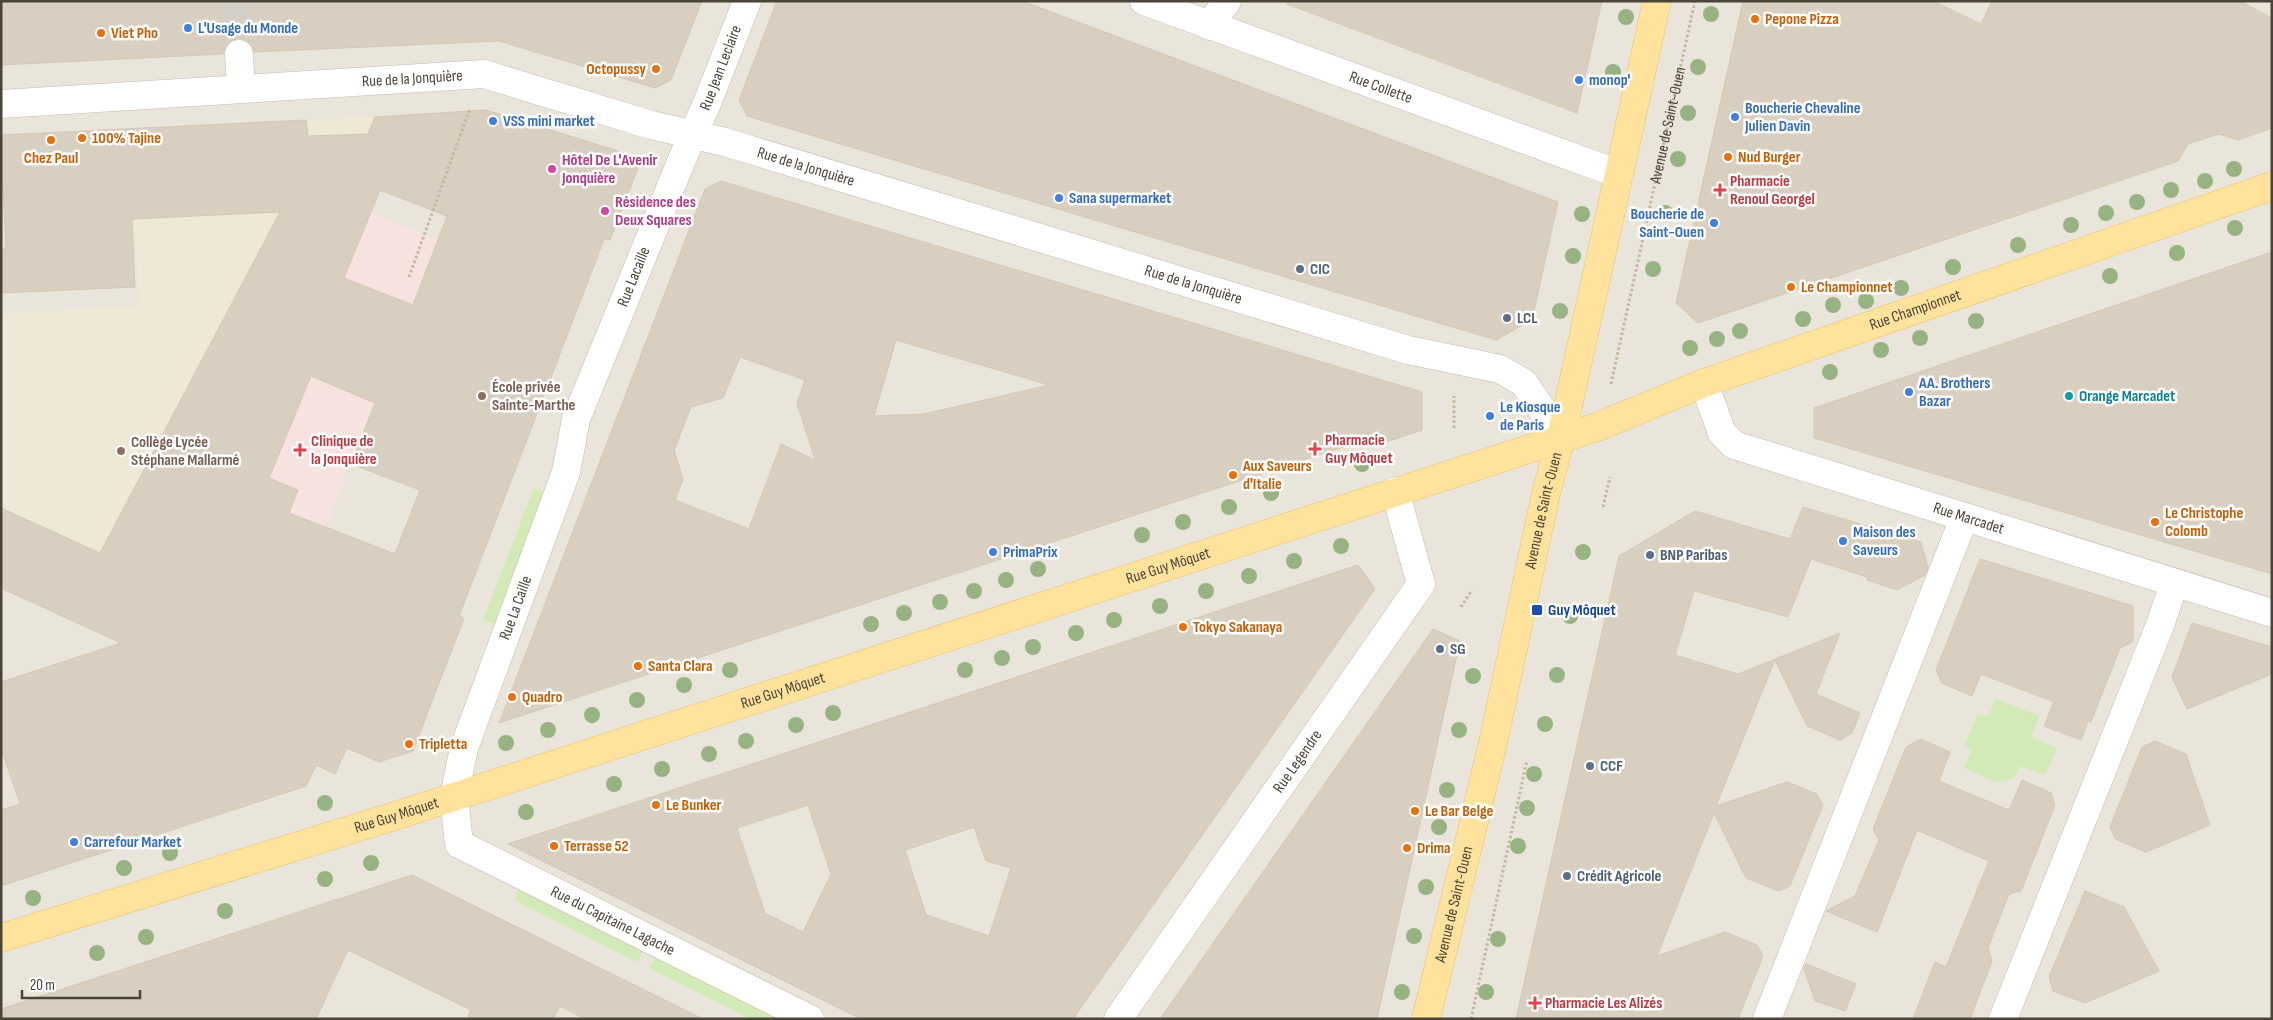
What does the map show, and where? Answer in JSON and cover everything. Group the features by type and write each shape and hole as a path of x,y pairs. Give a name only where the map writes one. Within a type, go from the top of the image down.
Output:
{"main road":[{"name":"Avenue de Saint-Ouen","path":"1426,1019 1493,743 1546,493 1561,438 1657,1"},
{"name":"Rue Championnet","path":"1561,438 1597,427 1704,383 2272,186"},
{"name":"Rue Guy Môquet","path":"1,938 454,797 1561,438"}],"street":[{"name":"Rue Jean Leclaire","path":"694,135 747,1"},
{"name":"Rue Collette","path":"1144,1 1619,174"},
{"path":"1210,26 1227,1"},
{"path":"239,54 241,88"},
{"name":"Rue de la Jonquière","path":"1,104 484,74 651,125 725,142 1408,350 1500,369 1524,383 1561,438"},
{"name":"Rue Lacaille","path":"576,419 682,157 694,135"},
{"name":"Rue Marcadet","path":"1704,383 1722,433 1734,445 2174,584 2272,612"},
{"name":"Rue La Caille","path":"454,797 464,748 566,472 576,419"},
{"name":"Rue Legendre","path":"1118,1019 1421,584 1395,491"},
{"path":"1767,1019 1964,518"},
{"path":"2003,1019 2160,625 2174,584"},
{"name":"Rue du Capitaine Lagache","path":"454,797 459,844 810,1019"}],"path":[{"name":"Avenue de Saint-Ouen","path":"1616,368 1695,1"},
{"path":"409,277 469,111"},
{"path":"1454,396 1454,428"},
{"path":"1603,507 1610,477"},
{"path":"1461,607 1472,590"}],"shaded area":[{"path":"1,1 2272,1 2272,1019 1,1019"},
{"name":"Collège Lycée Stéphane Mallarmé","path":"375,117 182,599 160,661 1,588 1,314 140,306 127,129"},
{"name":"Clinique de la Jonquière","path":"344,203 438,239 256,705 160,661"}],"green space":[{"path":"534,488 548,494 496,625 483,620"},
{"path":"1996,699 2039,716 2031,737 2057,748 2045,775 2019,766 2014,778 1996,782 1964,768 1971,752 1965,744 1978,715 1988,716"},
{"path":"522,885 645,947 637,962 514,900"},
{"path":"657,953 773,1010 769,1019 751,1019 649,968"}],"building":[{"path":"1,1 702,1 671,80 655,88 499,41 254,52 252,45 246,40 239,38 230,41 225,47 223,54 1,65"},
{"path":"777,1 1022,1 1558,202 1532,320 1496,340 747,116 739,100"},
{"path":"1287,1 1602,1 1577,113 1287,4"},
{"path":"1743,1 1933,1 1981,24 1992,1 2240,1 2272,18 2272,128 2238,140 2219,134 2188,144 2178,161 1698,323 1676,303"},
{"path":"486,110 631,155 638,168 610,240 604,239 459,616 464,618 413,751 379,762 347,748 335,774 316,765 306,786 1,886 1,810 20,804 1,748 1,682 121,643 1,588 1,508 100,553 280,212 132,219 135,287 1,293 1,248 6,248 3,189 1,189 1,135 306,120 308,136 368,134 375,117","holes":["380,190 447,216 413,305 344,278","311,376 375,403 351,464 420,490 395,554 289,513 298,490 269,478"]},
{"path":"721,181 1422,392 1422,430 1383,443 1380,435 499,723 705,189","holes":["896,340 1049,385 924,414 874,416","740,357 805,380 797,403 815,460 781,444 749,529 675,500 683,479 674,450 691,407 723,398"]},
{"path":"2272,252 2272,574 1814,438 1814,408"},
{"path":"1803,507 1921,542 1928,568 1925,575 1897,590 1867,580 1867,577 1811,559 1788,617 1694,591 1675,655 1738,674 1840,633 1816,694 1860,713 1852,733 1840,740 1807,726 1775,660 1716,806 1787,782 1817,794 1823,805 1790,886 1779,891 1746,878 1714,813 1657,956 1725,932 1757,945 1763,956 1738,1019 1516,1019 1619,556 1695,511 1790,539"},
{"path":"1980,559 2133,606 2133,642 2120,648 2091,722 2088,721 2081,740 2044,726 2054,702 1981,674 1972,696 1942,683 1936,670"},
{"path":"1358,565 1375,589 1073,1019 861,1019 508,844","holes":["808,805 831,874 803,932 765,913 737,828","974,827 986,861 1011,868 989,936 926,915 905,850"]},
{"path":"2192,623 2272,647 2272,674 2187,709 2172,677"},
{"path":"1433,629 1460,641 1377,1019 1160,1019"},
{"path":"1921,739 1950,752 1939,781 2009,810 2022,780 2051,793 2055,805 2021,891 2009,894 1988,948 1992,961 1970,1019 1913,1019 1935,962 1946,967 1989,861 1917,830 1877,932 1826,911 1855,896 1879,840 1873,829 1906,747"},
{"path":"2155,741 2186,754 2210,825 2146,852 2115,839 2110,827 2142,747"},
{"path":"412,875 703,1019 585,1019 560,1006 553,1019 467,1019 471,1010 348,950 316,1019 1,1019 1,1009"},
{"path":"2085,891 2124,907 2159,971 2085,1003 2053,991 2049,977"},
{"path":"1806,964 1856,984 1845,1011 1815,1001 1804,969"}],"tunnel":[{"path":"236,1 239,54"}],"place":[{"name":"Pepone Pizza","path":"1755,19"},
{"name":"L'Usage du Monde","path":"188,28"},
{"name":"Viet Pho","path":"101,33"},
{"name":"Octopussy","path":"656,69"},
{"name":"monop'","path":"1579,80"},
{"name":"Boucherie Chevaline Julien Davin","path":"1735,117"},
{"name":"VSS mini market","path":"493,121"},
{"name":"100% Tajine","path":"82,138"},
{"name":"Chez Paul","path":"51,140"},
{"name":"Nud Burger","path":"1728,157"},
{"name":"Hôtel De L'Avenir Jonquière","path":"552,169"},
{"name":"Pharmacie Renoul Georgel","path":"1720,190"},
{"name":"Sana supermarket","path":"1059,198"},
{"name":"Résidence des Deux Squares","path":"605,211"},
{"name":"Boucherie de Saint-Ouen","path":"1714,223"},
{"name":"CIC","path":"1300,269"},
{"name":"Le Championnet","path":"1791,287"},
{"name":"LCL","path":"1507,318"},
{"name":"AA. Brothers Bazar","path":"1909,392"},
{"name":"École privée Sainte-Marthe","path":"482,396"},
{"name":"Orange Marcadet","path":"2069,396"},
{"name":"Le Kiosque de Paris","path":"1490,416"},
{"name":"Pharmacie Guy Môquet","path":"1315,449"},
{"name":"Clinique de la Jonquière","path":"300,450"},
{"name":"Collège Lycée Stéphane Mallarmé","path":"121,451"},
{"name":"Aux Saveurs d'Italie","path":"1233,475"},
{"name":"Le Christophe Colomb","path":"2155,522"},
{"name":"Maison des Saveurs","path":"1843,541"},
{"name":"PrimaPrix","path":"993,552"},
{"name":"BNP Paribas","path":"1650,555"},
{"name":"Guy Môquet","path":"1537,610"},
{"name":"Tokyo Sakanaya","path":"1183,627"},
{"name":"SG","path":"1440,649"},
{"name":"Santa Clara","path":"638,666"},
{"name":"Quadro","path":"512,697"},
{"name":"Tripletta","path":"409,744"},
{"name":"CCF","path":"1590,766"},
{"name":"Le Bunker","path":"656,805"},
{"name":"Le Bar Belge","path":"1415,811"},
{"name":"Carrefour Market","path":"74,842"},
{"name":"Terrasse 52","path":"554,846"},
{"name":"Drima","path":"1407,848"},
{"name":"Crédit Agricole","path":"1567,876"},
{"name":"Pharmacie Les Alizés","path":"1535,1003"}]}
